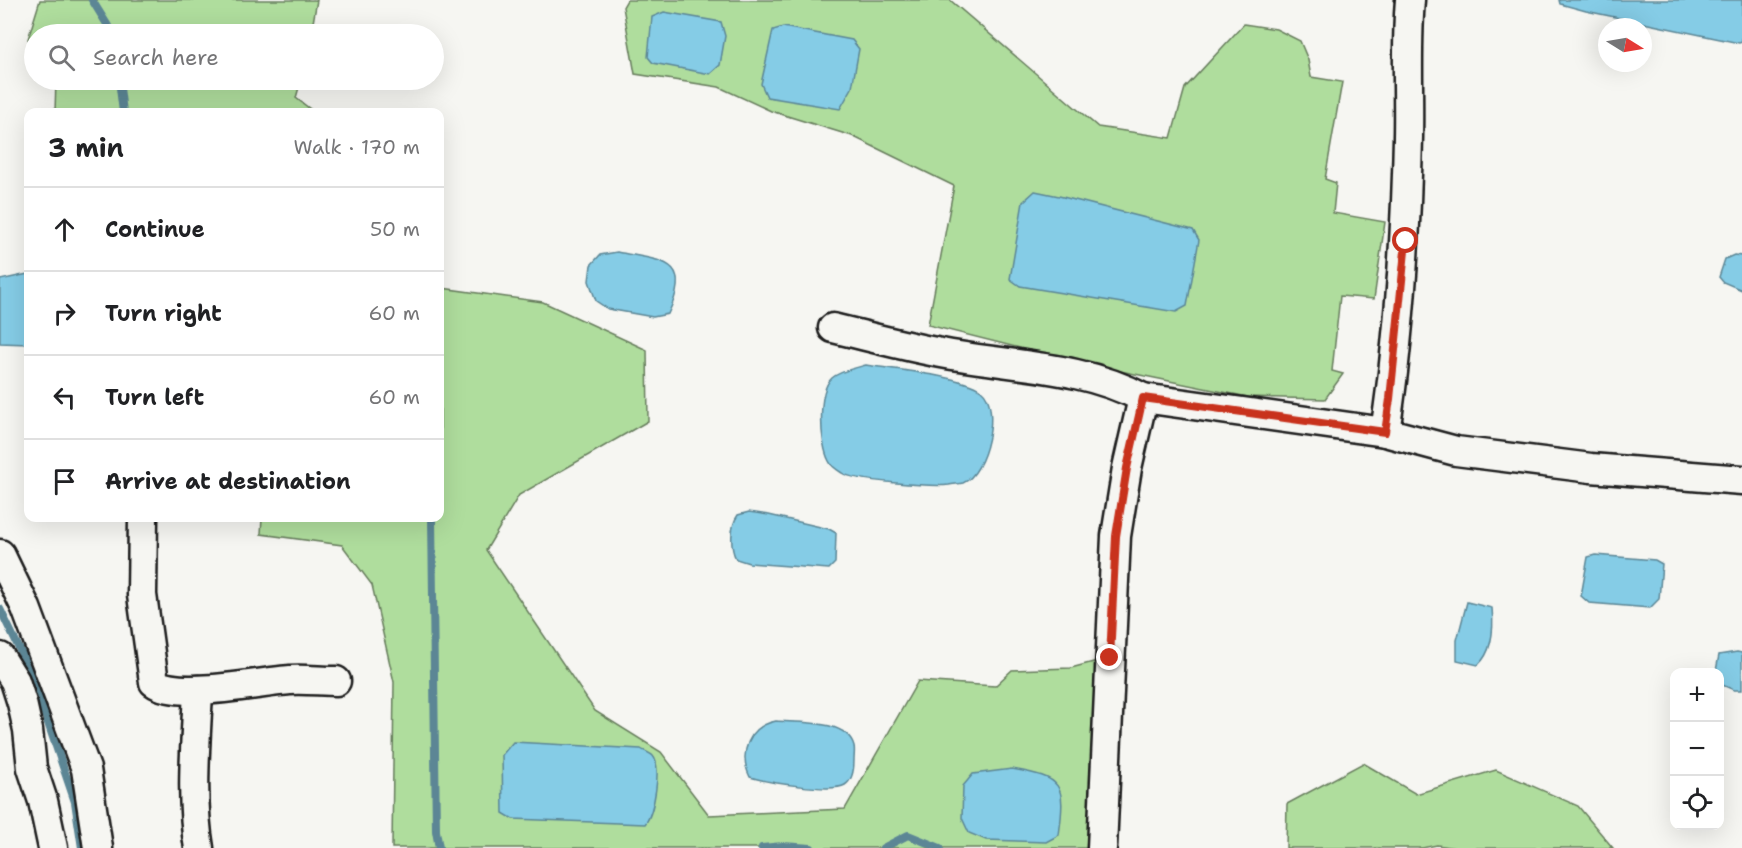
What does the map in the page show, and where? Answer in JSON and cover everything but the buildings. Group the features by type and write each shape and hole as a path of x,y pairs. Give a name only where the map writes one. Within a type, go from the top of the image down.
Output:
{"street":[{"path":"1385,432 1406,241 1409,121 1406,38 1410,0"},
{"path":"833,328 956,356 1061,372 1121,386 1143,398 1385,432 1456,451 1591,468 1742,480"},
{"path":"1102,848 1116,536 1127,468 1143,398"},
{"path":"144,522 142,595 154,682 160,687 198,690 291,680 336,681"},
{"path":"0,554 26,608 86,770 98,848"},
{"path":"0,657 15,681 22,703 28,730 32,768 53,848"},
{"path":"198,690 193,784 199,848"}],"green space":[{"path":"40,0 317,0 313,24 33,24"},
{"path":"627,0 950,0 1098,127 1171,138 1185,88 1244,24 1276,29 1300,41 1308,60 1311,77 1342,82 1325,179 1336,183 1333,213 1385,222 1374,299 1340,296 1332,371 1343,374 1325,399 1248,397 1076,362 928,325 954,186 852,136 771,111 719,87 635,74 623,7"},
{"path":"56,90 298,90 296,98 309,108 55,108"},
{"path":"444,288 543,302 647,350 648,421 519,495 486,550 595,711 661,752 709,815 845,809 918,681 995,686 1012,670 1071,668 1101,660 1116,848 392,848 394,682 372,585 342,545 261,534 262,522 444,522"},
{"path":"1363,763 1416,794 1496,770 1578,806 1613,848 1456,848 1437,845 1422,848 1286,848 1287,804"}],"water":[{"path":"1559,0 1742,0 1742,42 1652,25 1652,18 1619,18 1560,4"},
{"path":"664,12 721,22 725,36 720,65 710,74 653,63 648,57 652,17"},
{"path":"783,27 852,40 859,49 852,88 840,109 767,97 761,84 773,30"},
{"path":"1035,191 1193,230 1199,240 1187,306 1176,312 1020,286 1010,279 1023,202"},
{"path":"617,252 659,261 669,265 675,272 677,282 675,296 668,314 653,317 608,309 596,301 589,281 591,265 600,255"},
{"path":"1734,255 1742,256 1742,290 1723,282 1719,277 1725,259"},
{"path":"24,275 24,344 0,343 0,280"},
{"path":"866,365 942,377 981,390 987,398 991,424 984,454 971,477 963,483 949,485 876,481 849,476 830,463 822,431 822,406 827,385 835,376"},
{"path":"749,512 829,529 836,533 835,563 829,569 749,563 736,559 732,543 733,525 738,515"},
{"path":"1595,555 1655,560 1662,564 1659,599 1650,608 1589,603 1581,596 1588,557"},
{"path":"1467,602 1492,608 1490,646 1478,665 1457,660 1457,640"},
{"path":"1742,653 1742,690 1734,690 1724,686 1724,668 1717,668 1719,655"},
{"path":"776,721 821,724 842,731 850,737 854,746 854,767 848,783 827,788 784,784 750,777 745,759 748,742 759,728"},
{"path":"513,742 641,749 649,753 656,761 657,779 654,801 648,819 645,824 513,819 503,813 502,755"},
{"path":"1012,769 1042,776 1057,786 1062,804 1059,835 1046,842 986,840 969,833 962,818 963,786 973,774"}],"waterway":[{"path":"92,0 107,24"},
{"path":"120,90 122,108"},
{"path":"432,522 436,831 439,848"},
{"path":"0,609 31,673 75,802 82,848"},
{"path":"883,848 908,835 940,848"},
{"path":"762,848 783,846 811,848"}],"route":[{"path":"1110,658 1116,536 1127,468 1143,398 1385,432 1406,241"}]}
